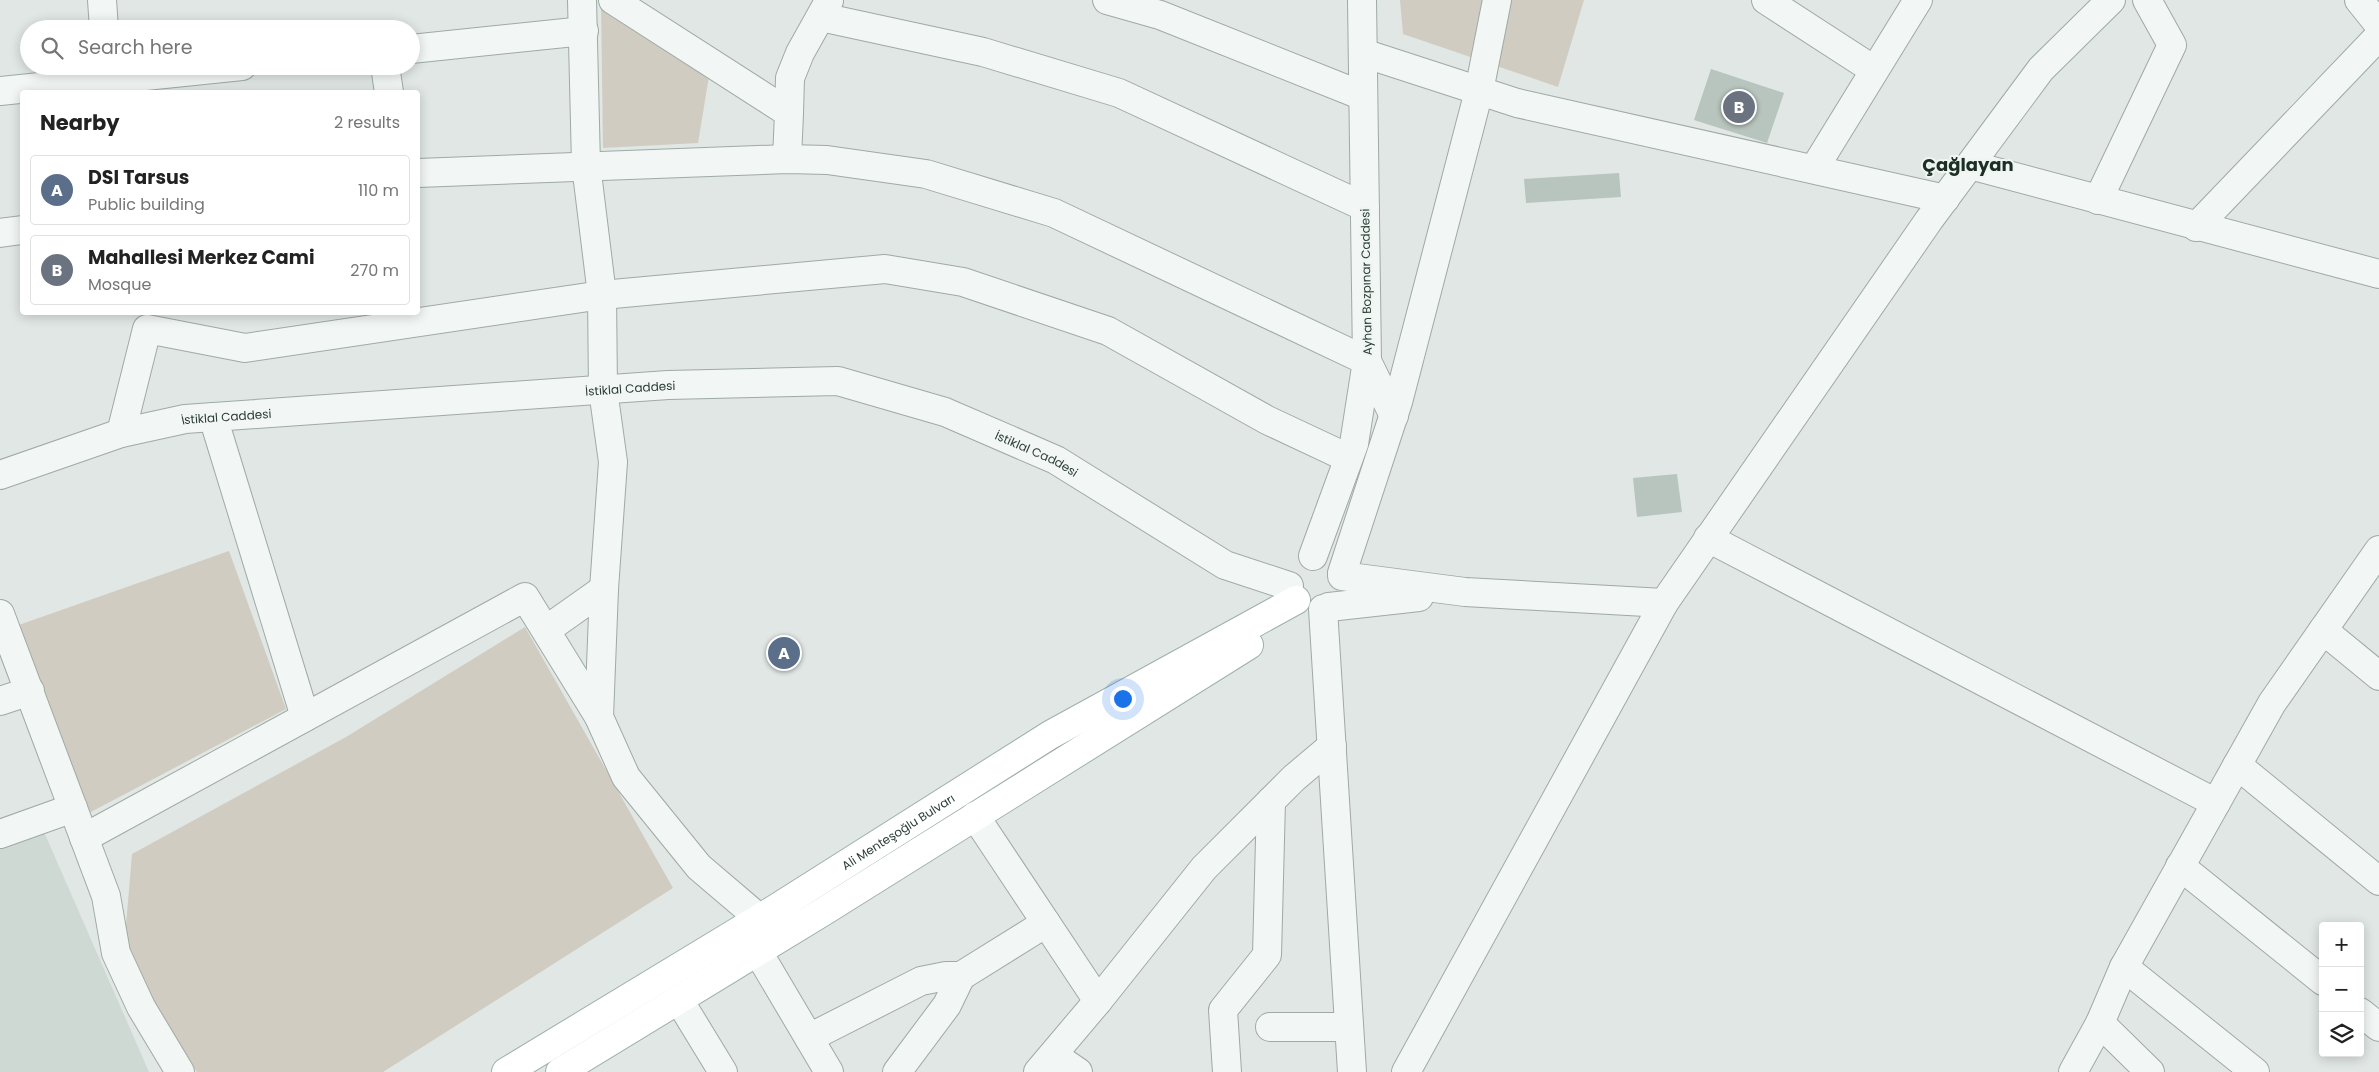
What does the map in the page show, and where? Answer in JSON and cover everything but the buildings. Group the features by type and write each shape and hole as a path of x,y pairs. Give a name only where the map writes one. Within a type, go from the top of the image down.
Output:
{"main road":[{"path":"560,1072 758,952 975,816 1309,602"},
{"name":"Ali Menteşoğlu Bulvarı","path":"506,1072 759,918 1050,734 1309,602"}],"street":[{"path":"102,0 103,20"},
{"path":"582,0 586,166 602,296 603,390 613,462 604,589 600,717"},
{"path":"613,0 789,113"},
{"path":"1107,0 1160,16 1363,96"},
{"name":"Ayhan Bozpınar Caddesi","path":"1313,556 1354,444 1367,361 1362,0"},
{"path":"1309,602 1335,603 1342,591 1342,575 1394,416 1479,91 1497,0"},
{"path":"1766,0 1874,70"},
{"path":"1814,169 1918,0"},
{"path":"1406,1072 1664,603 1945,199 2041,69 2112,0"},
{"path":"2098,200 2172,45 2147,0"},
{"path":"2359,0 2379,25"},
{"path":"787,159 790,78 800,53 826,9 983,52 1119,93 1365,206"},
{"path":"420,48 584,31"},
{"path":"2196,227 2379,36"},
{"path":"1363,53 1517,103 1945,199"},
{"path":"0,91 156,75"},
{"path":"386,75 389,90"},
{"path":"420,173 787,159 827,160 926,174 1054,213 1367,361 1394,416"},
{"path":"1970,165 2196,227 2379,274"},
{"path":"0,233 20,230"},
{"path":"121,433 146,329 245,348 602,296 885,269 963,282 1108,331 1267,420 1348,458"},
{"name":"İstiklal Caddesi","path":"0,475 121,433 185,419 668,385 838,381 945,412 1056,460 1225,564 1309,602"},
{"path":"212,417 305,717"},
{"path":"1708,538 2216,803"},
{"path":"2073,1072 2100,1023 2124,967 2272,703 2379,550"},
{"path":"1352,1072 1332,746 1309,602 1292,572 1301,561 1313,556 1320,556 1332,561 1342,575 1465,592 1664,603"},
{"path":"546,630 604,589"},
{"path":"1309,602 1465,592"},
{"path":"84,838 525,597 600,717 626,777 699,867 759,918 758,952 829,1072"},
{"path":"0,614 106,896 116,953 141,1007 180,1072"},
{"path":"2323,630 2379,676"},
{"path":"0,701 30,691"},
{"path":"1078,1072 1047,1066 1204,868 1294,778 1332,746"},
{"path":"2237,766 2379,881"},
{"path":"1227,1072 1223,1010 1267,955 1271,801"},
{"path":"0,834 73,808"},
{"path":"975,816 1098,1001"},
{"path":"2180,866 2319,978"},
{"path":"897,1072 947,1004 961,976 1046,923"},
{"path":"2124,967 2255,1072"},
{"path":"809,1038 921,981 946,976 961,976"},
{"path":"679,1000 723,1072"},
{"path":"2364,1015 2379,1027"},
{"path":"2100,1023 2150,1072"},
{"path":"1270,1027 1349,1026"}],"shaded area":[{"path":"1400,0 1584,0 1558,87 1403,34"},
{"path":"601,1 709,76 698,143 603,148"},
{"path":"229,551 286,709 89,813 16,626"},
{"path":"525,627 673,888 383,1072 197,1072 152,1006 125,937 132,854 346,737"},
{"path":"44,832 149,1072 0,1072 0,846"}],"place":[{"name":"Mahallesi Merkez Cami","path":"1739,107"},
{"name":"DSI Tarsus","path":"784,653"}],"district":[{"name":"Çağlayan","path":"1968,164"}]}
